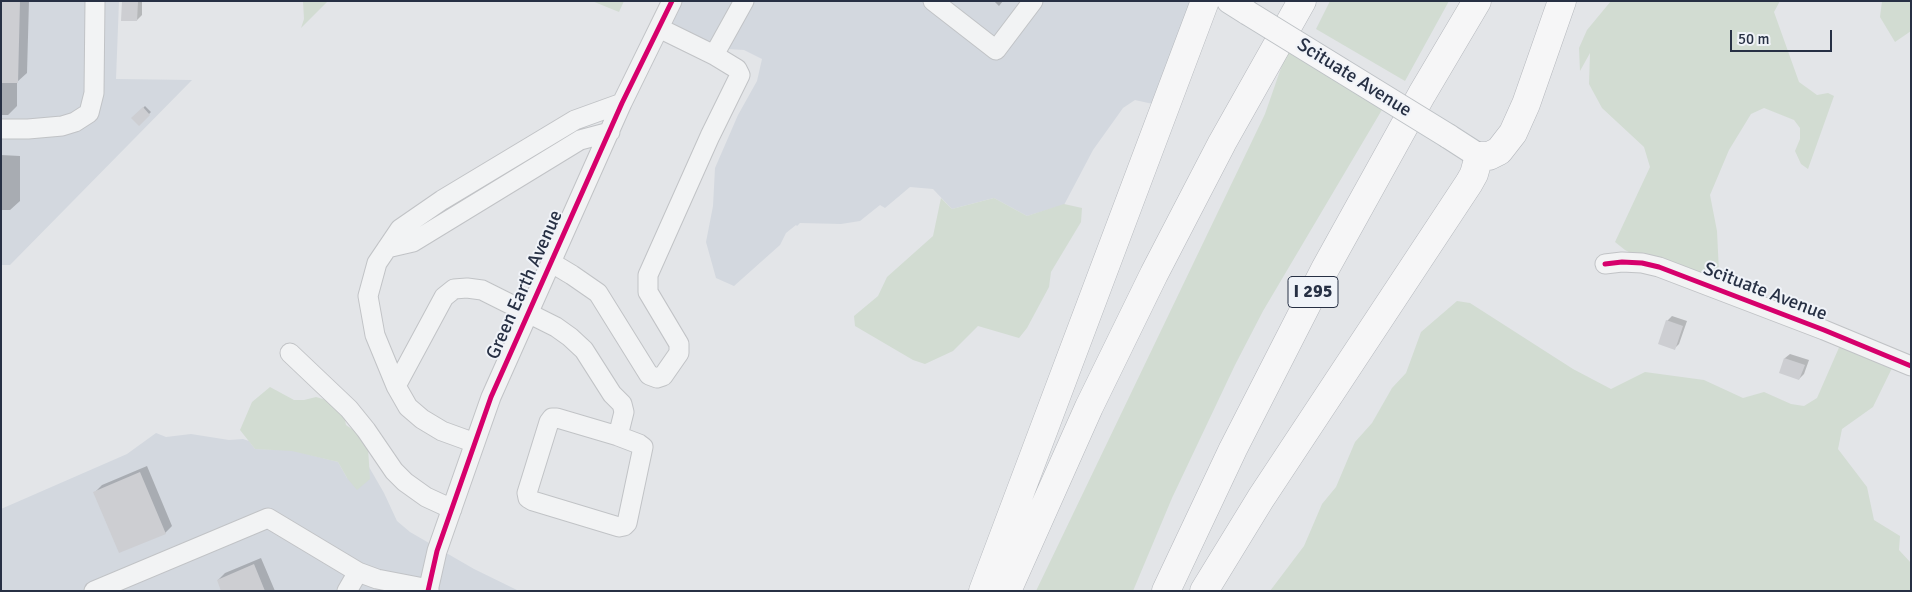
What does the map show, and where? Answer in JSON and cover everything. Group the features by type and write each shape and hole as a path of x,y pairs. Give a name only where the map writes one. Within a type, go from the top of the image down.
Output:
{"highway":[{"path":"1183,1 1187,12 1189,29 1185,54"},
{"path":"984,591 1205,1"},
{"path":"1007,591 1047,497 1136,309 1202,180 1302,1"},
{"name":"I 295","path":"1166,591 1233,449 1302,314 1397,138 1477,1"},
{"path":"1204,591 1266,491 1469,182 1474,174 1479,156 1489,156 1499,151 1512,134 1526,104 1562,1"}],"main road":[{"name":"Scituate Avenue","path":"1238,7 1479,156"}],"street":[{"path":"1,129 62,126 75,122 89,113 94,93 95,1"},
{"name":"Green Earth Avenue","path":"429,590 437,551 491,398 622,103 672,1"},
{"path":"714,54 744,1"},
{"path":"933,1 996,50 1033,1"},
{"path":"552,263 598,293 649,375 657,378 663,376 679,353 679,344 648,292 648,275 710,136 740,75 737,69 714,54 659,28"},
{"path":"475,443 442,431 422,419 408,407 396,386 375,335 368,296 377,262 400,229 442,200 575,120 622,103"},
{"path":"387,248 413,242 580,140 610,132"},
{"name":"Scituate Avenue","path":"1605,264 1622,262 1642,263 1659,267 1824,330 1911,366"},
{"path":"396,386 444,297 454,289 482,290 556,327 584,350 612,394 622,404 624,412 618,436"},
{"path":"290,353 349,409 394,471 405,482 426,497 452,509"},
{"path":"552,418 618,436 640,444 643,448 629,514 624,526 619,527 528,498 527,493 549,422 552,418"},
{"path":"94,591 268,518 358,572 377,579 429,590"},
{"path":"347,591 358,572"}],"shaded area":[{"path":"1,1 119,1 116,79 192,80 10,265 1,265"},
{"path":"303,1 328,1 301,28 304,19"},
{"path":"592,1 624,1 619,12"},
{"path":"677,1 1203,1 1162,106 1135,100 1123,108 1093,150 1064,205 1027,216 994,198 952,209 933,189 910,187 885,208 880,205 860,221 841,224 800,223 796,225 786,233 780,245 734,286 716,278 706,242 713,206 715,168 738,115 757,81 762,59 744,50 728,49 663,25"},
{"path":"1330,1 1449,1 1405,81 1316,29"},
{"path":"1611,1 1780,1 1774,12 1799,82 1817,95 1828,93 1834,96 1808,169 1801,164 1795,151 1800,139 1800,128 1794,120 1764,108 1751,114 1729,150 1710,195 1717,231 1720,293 1668,272 1625,250 1615,242 1650,167 1644,147 1602,108 1589,84 1590,53 1580,71 1579,48 1587,30"},
{"path":"1882,1 1911,1 1911,31 1895,42 1880,17"},
{"path":"1290,42 1386,103 1263,311 1235,365 1172,498 1133,591 1036,591 1265,114"},
{"path":"941,198 952,209 994,198 1027,216 1064,204 1082,208 1081,222 1051,272 1049,287 1027,328 1019,338 978,326 953,351 925,364 913,360 855,326 854,316 878,296 887,277 933,236"},
{"path":"1457,301 1470,303 1573,369 1611,389 1645,372 1704,380 1743,398 1764,392 1791,404 1804,406 1817,398 1841,343 1894,364 1873,407 1842,429 1838,449 1867,487 1874,520 1900,536 1899,550 1911,563 1911,591 1270,591 1304,546 1322,504 1336,487 1355,442 1372,423 1392,388 1406,373 1421,332"},
{"path":"270,387 294,400 316,397 330,401 344,415 346,425 362,436 368,448 370,479 357,490 347,478 338,462 292,451 255,449 240,430 252,402"},
{"path":"156,433 166,437 191,434 229,440 243,439 249,441 255,449 292,450 338,462 347,478 369,467 397,521 410,532 474,569 519,591 1,591 1,509 127,454"}],"building":[{"path":"1,1 20,1 18,83 1,83"},
{"path":"122,1 138,1 137,21 121,21"},
{"path":"143,107 150,115 139,126 131,118"},
{"path":"1666,320 1683,326 1675,350 1658,344"},
{"path":"1784,358 1805,365 1799,380 1779,373"},
{"path":"140,472 166,534 119,553 93,492"},
{"path":"254,564 265,591 221,591 217,580"}],"cycle path":[{"path":"428,591 437,551 491,397 622,103 672,1"},
{"path":"1605,264 1622,262 1642,263 1659,267 1824,330 1911,366"}]}
